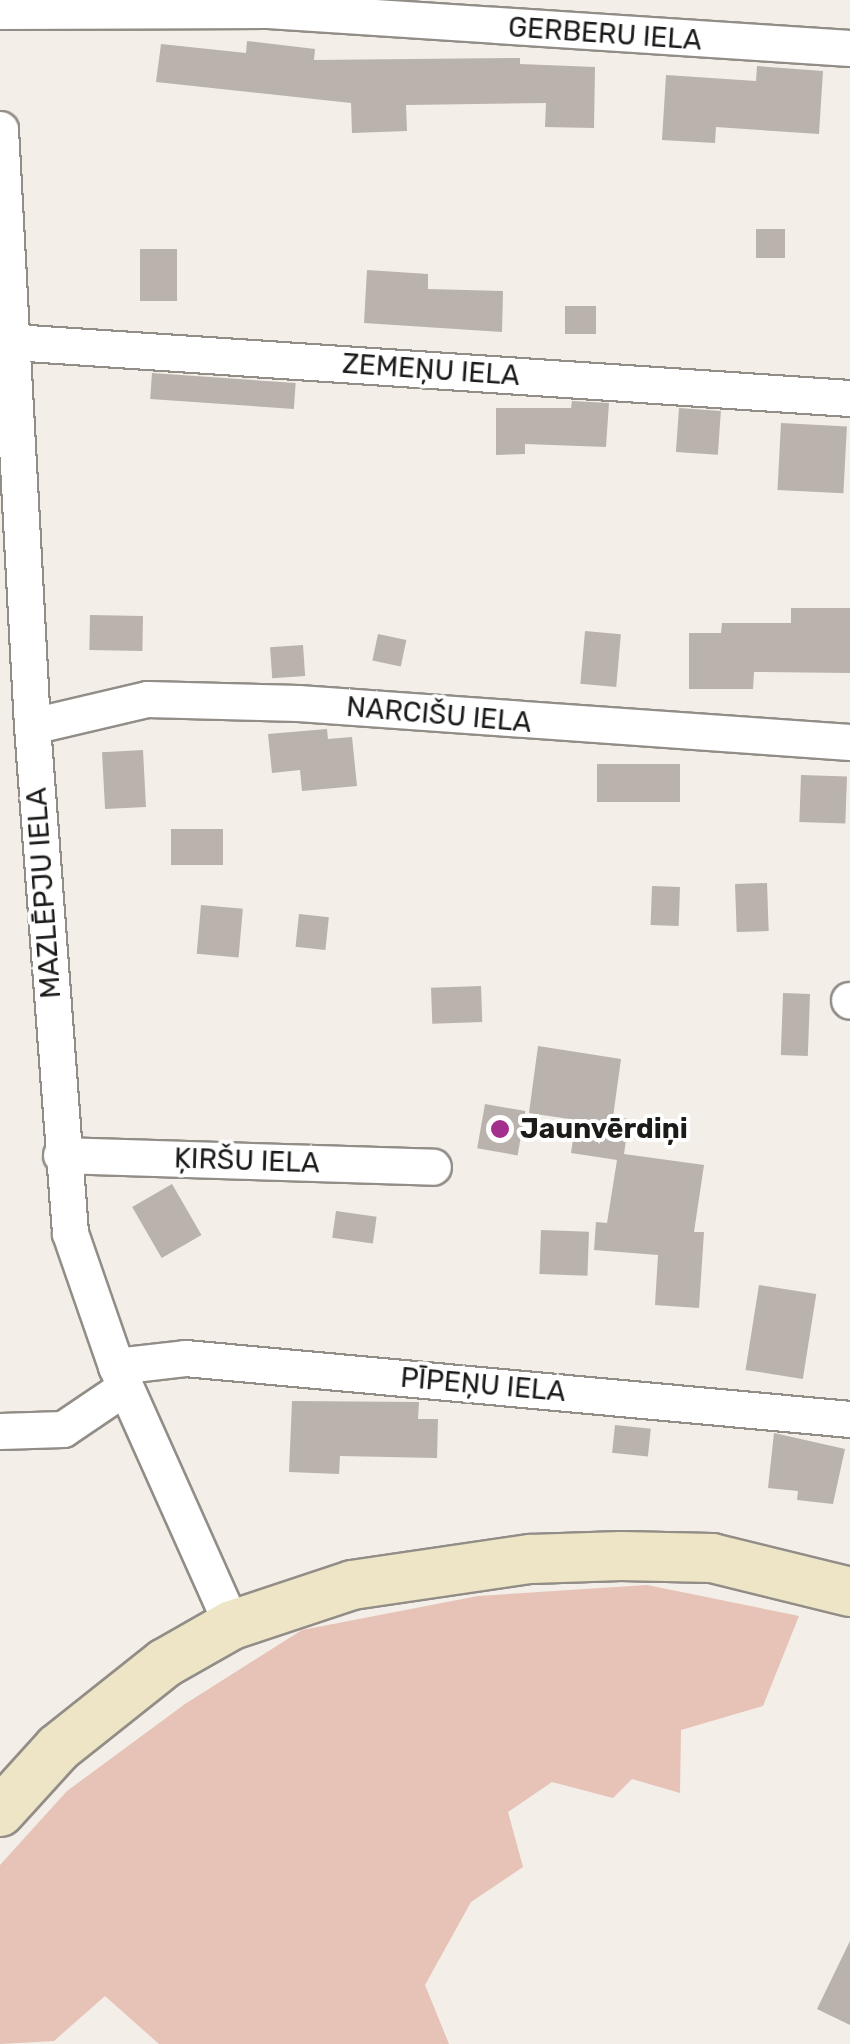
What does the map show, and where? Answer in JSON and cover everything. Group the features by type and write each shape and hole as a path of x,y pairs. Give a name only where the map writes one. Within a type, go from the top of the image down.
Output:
{"main road":[{"path":"0,1812 110,1702 232,1625 352,1584 530,1559 712,1558 850,1592"}],"street":[{"name":"GERBERU IELA","path":"0,11 268,10 850,48"},
{"name":"MAZLĒPJU IELA","path":"0,129 8,335 32,726 70,1233 120,1376 232,1625"},
{"name":"ZEMEŅU IELA","path":"8,335 850,398"},
{"name":"NARCIŠU IELA","path":"32,726 148,700 298,703 850,742"},
{"name":"ĶIRŠU IELA","path":"62,1154 433,1166"},
{"name":"PĪPEŅU IELA","path":"120,1376 185,1358 850,1418"},
{"path":"0,1431 63,1429 120,1376"}],"shaded area":[{"path":"647,1585 799,1616 763,1706 681,1730 680,1793 632,1779 613,1798 552,1782 508,1812 523,1867 471,1902 425,1985 449,2044 159,2044 105,1996 54,2041 0,2044 0,1865 67,1791 185,1704 302,1630 478,1596"}],"building":[{"path":"247,41 315,49 314,60 520,58 520,64 595,67 594,128 545,127 546,103 406,105 407,131 352,133 351,103 156,82 161,44 246,53"},
{"path":"757,66 823,71 819,134 716,127 715,143 662,140 666,75 756,81"},
{"path":"756,229 785,229 785,258 756,258"},
{"path":"140,249 177,249 177,301 140,301"},
{"path":"367,270 428,274 428,289 503,291 502,332 364,323"},
{"path":"565,306 596,306 596,334 565,334"},
{"path":"152,373 296,383 294,409 150,399"},
{"path":"572,401 609,403 606,447 525,444 525,454 496,455 496,408 571,408"},
{"path":"679,408 721,411 718,455 676,452"},
{"path":"781,423 847,426 843,493 777,490"},
{"path":"791,608 850,608 850,673 754,672 753,689 689,689 689,633 721,633 722,623 791,623"},
{"path":"90,615 143,616 142,651 89,650"},
{"path":"585,631 621,634 616,687 580,684"},
{"path":"378,634 406,640 401,666 372,660"},
{"path":"303,645 305,676 272,678 270,647"},
{"path":"327,729 328,739 352,737 357,786 302,791 300,770 272,773 268,734"},
{"path":"143,750 146,807 105,809 102,752"},
{"path":"597,764 680,764 680,802 597,802"},
{"path":"801,775 847,777 845,824 799,822"},
{"path":"171,829 223,829 223,865 171,865"},
{"path":"767,883 769,931 737,932 735,884"},
{"path":"652,886 680,887 679,926 651,925"},
{"path":"201,905 243,909 239,957 197,954"},
{"path":"299,914 329,917 325,950 296,947"},
{"path":"481,986 482,1022 432,1024 431,988"},
{"path":"783,993 810,994 808,1056 781,1055"},
{"path":"538,1046 621,1059 613,1117 629,1119 624,1154 704,1165 694,1232 704,1232 699,1308 655,1305 658,1255 594,1250 596,1222 607,1223 617,1160 571,1153 576,1120 529,1113"},
{"path":"485,1104 525,1111 518,1155 477,1148"},
{"path":"172,1184 202,1235 162,1258 132,1207"},
{"path":"336,1211 377,1217 373,1243 332,1238"},
{"path":"541,1230 589,1232 587,1276 539,1274"},
{"path":"759,1285 816,1294 803,1379 746,1370"},
{"path":"292,1401 419,1402 418,1419 438,1419 437,1458 340,1456 339,1474 289,1472"},
{"path":"615,1425 651,1429 648,1457 612,1453"},
{"path":"774,1433 845,1449 833,1504 797,1500 798,1491 768,1488"},
{"path":"850,1941 850,2025 817,2009"}],"place":[{"name":"Jaunvērdiņi","path":"500,1129"}]}
